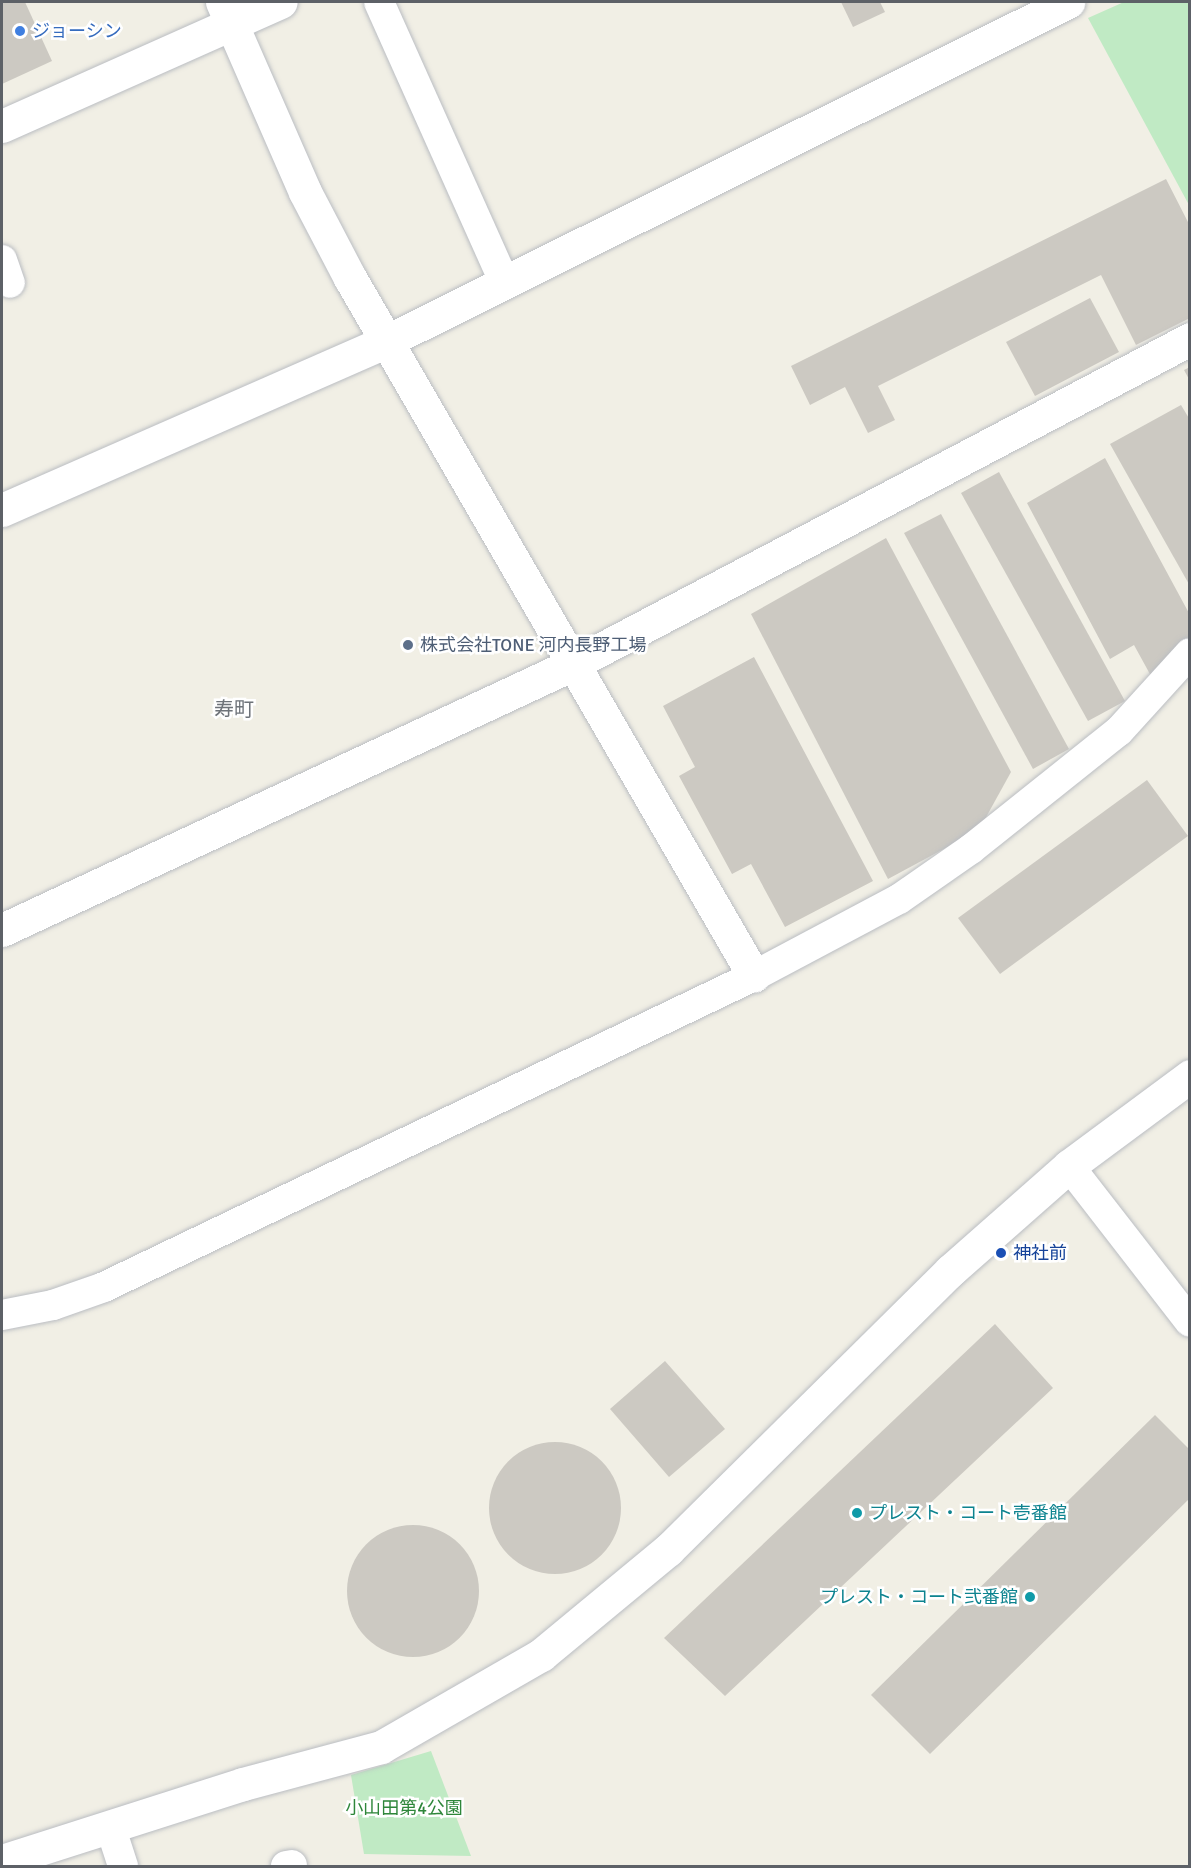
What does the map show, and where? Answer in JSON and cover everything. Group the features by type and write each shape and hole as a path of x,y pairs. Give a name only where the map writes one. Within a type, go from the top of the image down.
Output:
{"street":[{"path":"2,126 227,12 281,2"},
{"path":"379,2 504,282"},
{"path":"2,510 387,340 1068,2"},
{"path":"227,12 305,192 571,665 754,976"},
{"path":"2,930 571,665 1190,339"},
{"path":"2,1315 53,1305 104,1287 754,976 900,899 971,849 1119,732 1190,653"},
{"path":"2,1861 111,1829 243,1784 381,1747 541,1655 668,1550 950,1271 1070,1166 1190,1076"},
{"path":"1070,1166 1190,1322"},
{"path":"111,1829 123,1866"}],"green space":[{"path":"1124,2 1189,2 1189,205 1088,18"},
{"name":"小山田第4公園","path":"431,1751 471,1856 364,1854 351,1775"}],"building":[{"name":"ジョーシン","path":"2,2 25,2 52,61 2,84"},
{"path":"841,2 880,2 885,12 853,27"},
{"path":"1166,179 1190,226 1190,318 1136,345 1101,275 878,386 895,420 868,433 845,387 810,405 791,366"},
{"path":"1090,298 1119,352 1035,396 1006,342"},
{"path":"1190,367 1190,381 1184,370"},
{"path":"1181,405 1190,420 1190,586 1110,444"},
{"path":"1105,458 1190,615 1190,638 1151,676 1134,645 1110,659 1027,503"},
{"path":"999,472 1125,701 1088,721 961,493"},
{"path":"941,514 1069,749 1033,769 904,533"},
{"path":"886,538 1011,772 979,830 888,879 751,614"},
{"path":"754,657 873,881 785,927 751,864 732,874 679,776 695,767 663,706"},
{"path":"1147,780 1188,836 1000,974 958,918"},
{"name":"プレスト・コート壱番館","path":"995,1324 1053,1388 725,1696 664,1638"},
{"path":"665,1361 725,1429 669,1477 610,1409"},
{"name":"プレスト・コート弐番館","path":"1155,1415 1190,1450 1190,1498 930,1754 871,1695"},
{"path":"555,1442 580,1447 602,1461 616,1483 621,1508 616,1533 602,1555 580,1569 555,1574 530,1569 508,1555 494,1533 489,1508 494,1483 508,1461 530,1447"},
{"path":"413,1525 438,1530 460,1544 474,1566 479,1591 474,1616 460,1638 438,1652 413,1657 388,1652 366,1638 352,1616 347,1591 352,1566 366,1544 388,1530"}],"place":[{"name":"ジョーシン","path":"20,31"},
{"name":"株式会社TONE 河内長野工場","path":"408,645"},
{"name":"神社前","path":"1001,1253"},
{"name":"プレスト・コート壱番館","path":"857,1513"},
{"name":"プレスト・コート弐番館","path":"1030,1597"}],"district":[{"name":"寿町","path":"234,709"}]}
